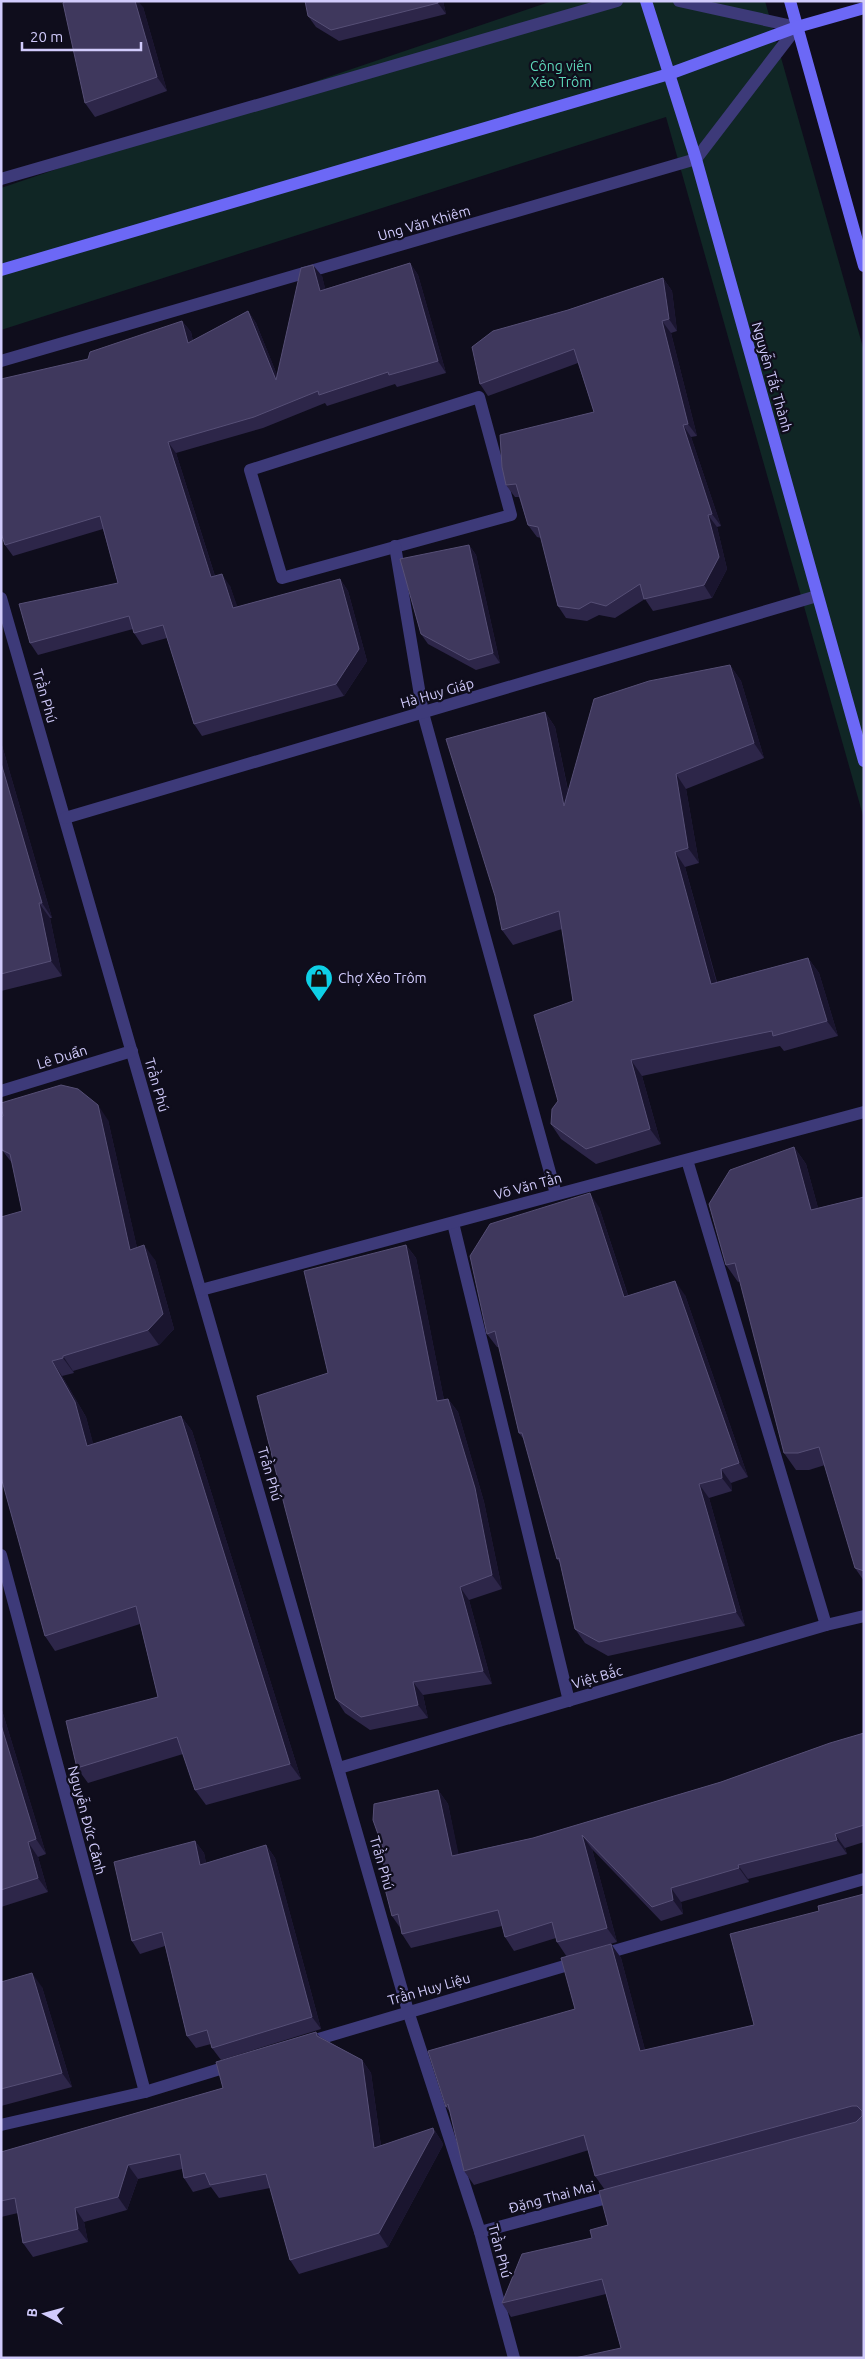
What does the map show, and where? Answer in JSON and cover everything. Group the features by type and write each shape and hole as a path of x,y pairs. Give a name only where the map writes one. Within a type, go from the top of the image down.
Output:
{"street":[{"path":"1,179 618,1"},
{"name":"Nguyễn Tất Thành","path":"646,1 696,159 864,761"},
{"path":"679,1 797,27"},
{"path":"790,1 864,266"},
{"path":"1,270 669,74 797,27 864,8"},
{"path":"696,159 797,27"},
{"name":"Ung Văn Khiêm","path":"1,361 696,159"},
{"path":"479,397 511,515 395,546 282,578 250,470 479,397"},
{"path":"395,546 423,713 556,1194"},
{"name":"Hà Huy Giáp","path":"65,818 817,596"},
{"name":"Trần Phú","path":"1,598 408,2011 480,2232 514,2358"},
{"name":"Lê Duẩn","path":"1,1091 132,1051"},
{"name":"Võ Văn Tần","path":"201,1290 864,1112"},
{"path":"687,1160 826,1625"},
{"path":"453,1223 569,1701"},
{"name":"Nguyễn Đức Cảnh","path":"1,1555 145,2092"},
{"name":"Việt Bắc","path":"339,1768 826,1625 864,1616"},
{"name":"Trần Huy Liệu","path":"295,2046 408,2011 864,1879"},
{"path":"1,2125 145,2092 248,2060"},
{"name":"Đặng Thai Mai","path":"480,2232 634,2191"}],"green space":[{"name":"Công viên Xẻo Trôm","path":"552,1 765,1 864,351 864,819 666,117 1,330 1,188"}],"building":[{"path":"66,1 135,1 157,77 85,103 63,3"},
{"path":"305,1 438,1 438,3 331,30 308,16"},
{"path":"410,263 438,361 389,375 388,372 319,395 318,391 254,417 168,442 211,577 222,574 233,608 340,579 359,649 336,684 194,724 163,625 134,633 129,616 30,643 19,604 118,583 100,516 5,545 1,533 1,379 88,359 90,352 182,321 188,343 248,311 276,380 301,268 313,265 320,291"},
{"path":"663,278 669,319 662,321 688,424 683,425 712,514 708,515 719,557 704,585 644,599 640,584 606,606 591,602 579,609 558,606 538,527 528,525 516,484 506,485 502,467 500,435 594,412 574,349 480,384 472,347 493,331 568,310"},
{"path":"469,545 493,653 469,660 421,634 400,559"},
{"path":"730,665 754,743 676,774 688,848 675,852 711,984 808,958 827,1021 773,1036 772,1031 631,1060 650,1129 586,1149 551,1124 552,1109 558,1101 534,1015 573,1001 559,911 502,930 495,896 446,739 545,712 564,806 594,699 649,681"},
{"path":"1,763 42,903 39,903 51,961 1,974"},
{"path":"61,1085 78,1089 98,1105 130,1250 144,1245 163,1314 148,1330 52,1361 75,1402 87,1446 181,1416 290,1764 195,1790 177,1737 77,1768 66,1721 158,1697 136,1606 45,1636 1,1477 1,1217 22,1211 10,1154 2,1150 1,1146 1,1117 3,1116 1,1103"},
{"path":"794,1147 811,1210 864,1197 864,1571 855,1568 819,1447 798,1453 784,1453 735,1263 726,1265 709,1204 730,1170"},
{"path":"590,1193 624,1297 675,1281 739,1463 721,1469 722,1478 699,1484 736,1612 599,1642 575,1629 559,1558 557,1559 522,1433 519,1433 495,1331 487,1334 470,1256 490,1224"},
{"path":"406,1245 437,1401 448,1399 475,1488 492,1575 460,1587 483,1671 413,1682 418,1705 361,1717 336,1699 257,1396 328,1373 304,1271"},
{"path":"1,1725 36,1839 28,1842 38,1878 1,1890"},
{"path":"864,1733 864,1825 835,1834 837,1840 738,1865 739,1868 671,1888 673,1900 652,1907 582,1835 607,1928 557,1942 552,1922 505,1937 498,1910 402,1934 398,1914 392,1916 384,1885 388,1878 381,1855 385,1854 373,1820 374,1804 438,1790 452,1856 533,1838 721,1782 830,1743"},
{"path":"195,1841 200,1865 266,1845 312,2017 212,2048 207,2030 187,2036 162,1932 132,1941 114,1862"},
{"path":"864,1894 864,2358 575,2358 621,2348 602,2279 502,2303 522,2254 592,2238 590,2230 608,2225 599,2191 856,2122 862,2116 862,2111 857,2106 852,2106 595,2176 584,2135 464,2171 448,2104 446,2107 428,2051 575,2009 561,1958 611,1944 640,2051 754,2025 730,1934 819,1911 818,1906"},
{"path":"32,1973 62,2073 1,2089 1,1982"},
{"path":"316,2032 317,2036 362,2060 374,2148 433,2128 434,2132 379,2233 290,2260 266,2174 210,2185 205,2173 184,2178 180,2154 128,2165 118,2197 75,2208 78,2229 23,2243 15,2198 1,2201 1,2152 223,2088 216,2062"}],"place":[{"name":"Chợ Xẻo Trôm","path":"319,1002"}]}
